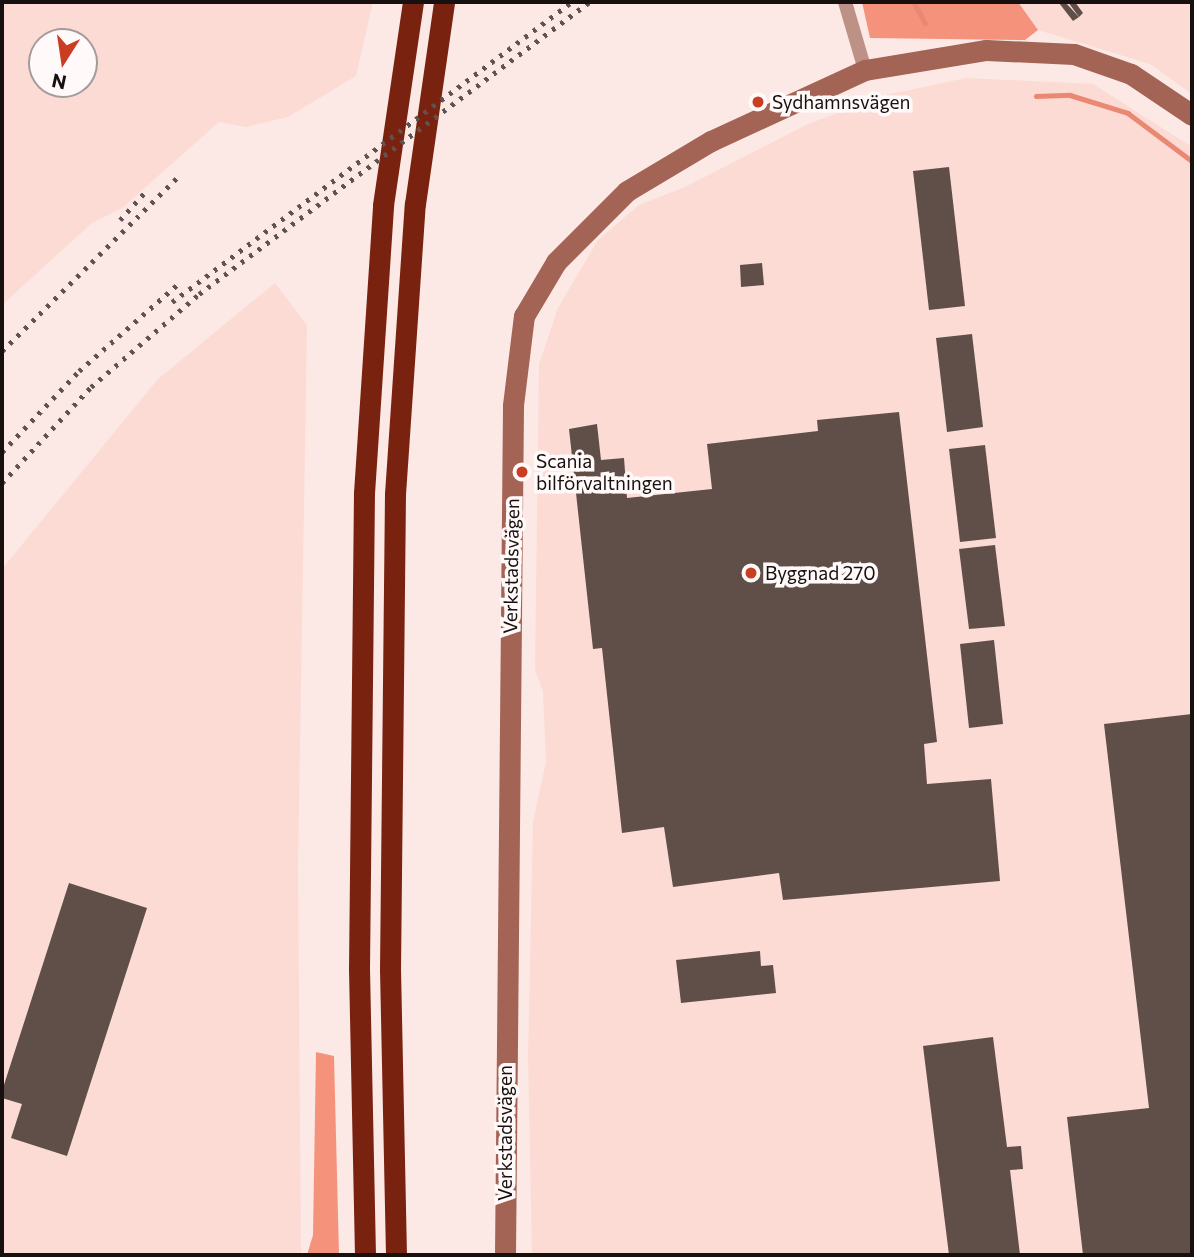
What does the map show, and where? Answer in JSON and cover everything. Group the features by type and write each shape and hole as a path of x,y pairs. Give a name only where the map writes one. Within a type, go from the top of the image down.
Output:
{"highway":[{"path":"365,1255 359,969 364,493 383,205 413,2"},
{"path":"396,1255 390,874 395,494 415,204 444,2"}],"main road":[{"name":"Verkstadsvägen","path":"505,1255 513,405 524,316 556,262 627,191 711,141 865,70 986,50 1074,54 1131,74 1192,115"}],"street":[{"path":"845,2 865,70"}],"shaded area":[{"path":"2,2 373,2 356,76 288,117 246,127 219,122 122,208 92,223 2,305"},
{"path":"862,2 1018,2 1038,30 1025,40 870,38"},
{"path":"1018,2 1192,2 1192,94 1150,64 1038,30"},
{"path":"966,78 1093,84 1192,147 1192,1255 532,1255 528,1057 533,822 546,762 543,691 535,670 539,364 558,308 598,240 639,205 685,187 808,124 886,95"},
{"path":"275,283 307,325 298,867 301,1255 2,1255 2,569 158,379"},
{"path":"316,1052 334,1056 339,1255 307,1255 313,1235"}],"building":[{"path":"1065,2 1079,17 1073,21 1059,3"},
{"path":"1068,2 1075,2 1083,13 1079,17"},
{"path":"949,167 965,306 929,310 913,171"},
{"path":"762,263 764,285 741,287 740,265"},
{"path":"972,334 983,427 947,432 936,338"},
{"name":"Byggnad 270","path":"899,412 937,742 924,744 927,784 991,779 1000,881 783,900 779,873 673,887 664,827 622,833 602,648 593,649 569,429 597,424 601,460 624,458 627,498 712,489 707,444 818,431 817,420"},
{"path":"985,445 996,538 960,542 949,449"},
{"path":"995,545 1005,626 969,629 959,549"},
{"path":"994,640 1003,724 969,728 960,644"},
{"path":"1192,714 1192,1255 1083,1255 1067,1117 1149,1108 1104,724"},
{"path":"69,883 147,908 67,1156 11,1138 22,1104 2,1098 2,1091"},
{"path":"760,951 761,966 773,965 776,993 681,1003 676,960"},
{"path":"993,1037 1007,1147 1021,1146 1023,1169 1010,1170 1020,1255 949,1255 923,1046"}],"waterway":[{"path":"914,2 925,23"},
{"path":"1036,96 1070,95 1128,113 1192,161"}],"railway":[{"path":"172,302 572,2"},
{"path":"2,483 91,387 199,294 590,2"},
{"path":"2,351 180,175"},
{"path":"120,220 147,190"},
{"path":"2,452 79,371 177,285"}],"place":[{"name":"Sydhamnsvägen","path":"758,102"},
{"name":"Scania bilförvaltningen","path":"522,472"},
{"name":"Byggnad 270","path":"751,573"}]}
